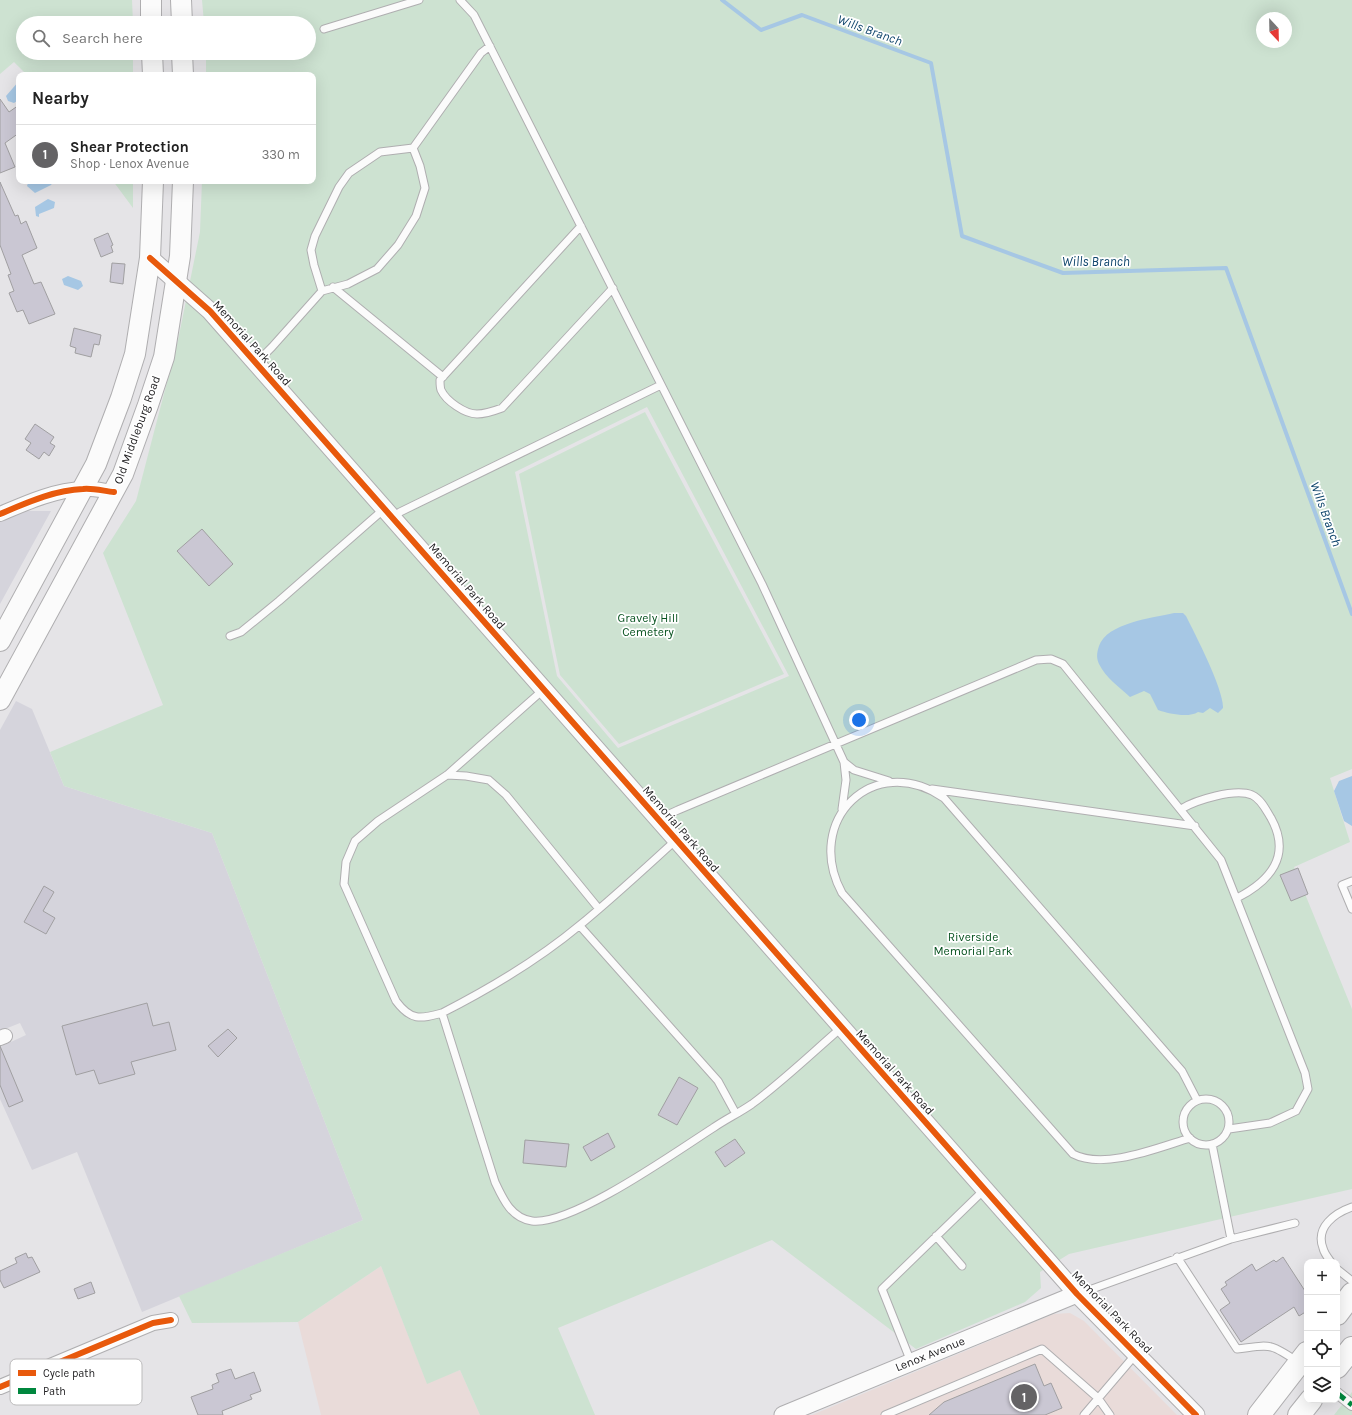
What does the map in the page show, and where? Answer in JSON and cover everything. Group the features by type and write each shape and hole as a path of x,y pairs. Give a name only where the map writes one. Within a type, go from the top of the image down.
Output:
{"main road":[{"path":"151,0 151,16"},
{"path":"181,0 182,16"},
{"path":"152,60 152,72"},
{"path":"182,60 183,72"},
{"path":"0,641 84,489 99,457 135,354 150,258 153,184"},
{"name":"Old Middleburg Road","path":"0,700 114,492 123,474 148,405 164,357 180,256 182,184"},
{"path":"1340,1310 1352,1294"},
{"path":"1340,1362 1352,1348"},
{"path":"1259,1415 1303,1358"},
{"path":"1299,1415 1308,1403"}],"street":[{"name":"Memorial Park Road","path":"150,258 175,282 210,311 543,690 1078,1294 1196,1415"},
{"path":"0,514 47,496 84,489 114,492"},
{"name":"Lenox Avenue","path":"783,1415 1078,1294"},
{"path":"67,1359 153,1323 170,1320"},
{"path":"0,1387 10,1383"},
{"path":"1340,1395 1352,1405"}],"lane":[{"path":"324,29 419,0"},
{"path":"460,0 474,15 762,584 844,762 846,780 842,813"},
{"path":"322,290 311,250 315,236 339,187 349,173 380,152 413,148 481,53 490,46"},
{"path":"256,363 322,290 348,284 377,269 398,245 416,216 424,188 420,166 413,148"},
{"path":"581,226 440,380 442,390 447,397 462,410 475,414 487,414 502,408 612,288"},
{"path":"333,287 443,377"},
{"path":"230,636 241,632 389,514 400,512 661,385"},
{"path":"661,823 667,815 678,810 1036,660 1051,658 1063,664 1221,860 1304,1073 1308,1089 1296,1111 1284,1118 1254,1127 1229,1129"},
{"path":"543,690 447,775 378,821 355,840 346,862 344,884 393,994 405,1013 417,1018 442,1013 481,993 526,965 580,926 676,840"},
{"path":"844,762 854,770 890,782 917,785 930,789 1195,826"},
{"path":"447,775 466,776 489,780 506,795 599,909"},
{"path":"890,782 874,786 859,794 846,806 842,813 832,837 830,854 836,881 842,893 1073,1154 1091,1161 1106,1160 1143,1152 1190,1138"},
{"path":"930,789 944,798 1182,1070 1197,1100"},
{"path":"1181,809 1192,802 1235,793 1252,795 1264,805 1274,824 1280,845 1279,857 1270,875 1255,889 1237,898"},
{"path":"1352,881 1342,885 1352,909"},
{"path":"580,926 718,1081 736,1114"},
{"path":"442,1013 495,1182 504,1202 518,1216 532,1221 550,1220 583,1206 637,1178 752,1104 842,1028"},
{"path":"1212,1099 1224,1107 1230,1121 1229,1129 1225,1136 1212,1144 1197,1143 1185,1132 1184,1118 1191,1105 1197,1100 1212,1099"},
{"path":"1212,1144 1231,1240"},
{"path":"912,1362 882,1289 985,1189"},
{"path":"1329,1259 1322,1248 1321,1232 1329,1220 1341,1211 1352,1207"},
{"path":"1078,1294 1177,1257 1231,1240 1295,1223"},
{"path":"936,1236 962,1266"},
{"path":"1177,1257 1237,1349 1268,1345 1303,1358"},
{"path":"1340,1271 1352,1281"},
{"path":"885,1415 1042,1349 1098,1398 1110,1415"},
{"path":"1084,1415 1137,1354"}],"shaded area":[{"path":"26,511 51,511 0,604 0,522"},
{"path":"16,701 32,709 64,786 212,833 363,1220 142,1312 77,1152 32,1170 0,1099 0,1047 26,1035 20,1023 0,1031 0,730"},
{"path":"381,1266 427,1383 460,1370 480,1415 321,1415 298,1322"},
{"path":"1070,1313 1084,1321 1177,1415 812,1415 1054,1314"}],"green space":[{"path":"0,0 132,0 133,16 16,16 16,60 133,60 133,72 24,72 14,62 0,74"},
{"name":"Riverside Memorial Park","path":"202,0 1352,0 1352,769 1330,778 1350,842 1294,867 1352,1009 1352,1189 1069,1254 1040,1272 1041,1288 1025,1302 916,1349 772,1240 558,1328 595,1415 480,1415 460,1370 427,1384 381,1266 298,1322 192,1323 179,1296 363,1220 212,833 64,786 50,752 163,705 103,553 136,501 178,340 200,232 202,184 316,184 316,72 206,72 206,60 316,60 316,16 203,16","holes":["647,407 789,676 618,748 557,676 515,472"]},
{"path":"115,184 133,184 133,208"},
{"name":"Gravely Hill Cemetery","path":"645,412 784,674 619,744 560,675 519,474"},
{"path":"1352,1392 1352,1415 1334,1415"}],"water":[{"path":"16,84 16,102 14,103 8,101 6,96"},
{"path":"28,184 52,184 35,193 27,186"},
{"path":"48,199 55,202 54,208 39,214 39,217 36,216 35,207"},
{"path":"68,276 81,281 83,286 78,290 64,285 62,279"},
{"path":"1174,613 1183,613 1186,616 1208,662 1222,700 1223,708 1218,713 1210,708 1203,713 1198,712 1190,715 1173,714 1158,710 1150,694 1144,691 1130,697 1109,678 1097,660 1099,646 1104,638 1111,632 1131,623"},
{"path":"1352,776 1352,826 1344,821 1334,791 1339,781"}],"building":[{"path":"0,99 9,112 16,107 16,135 5,143 15,167 0,173"},
{"path":"0,182 15,216 18,215 21,224 26,221 37,248 22,255 34,284 41,282 55,314 29,324 23,310 17,312 9,293 14,291 8,275 11,274 0,245"},
{"path":"108,233 113,245 111,246 113,252 101,257 94,239"},
{"path":"112,263 125,264 123,284 110,282"},
{"path":"74,328 101,335 99,345 94,344 91,357 75,353 76,348 70,346"},
{"path":"35,424 54,437 50,443 55,446 49,456 44,452 39,459 26,450 31,443 25,439"},
{"path":"202,529 233,564 209,586 177,551"},
{"path":"1298,868 1308,894 1291,901 1280,875"},
{"path":"44,886 54,892 43,911 55,918 46,934 24,922"},
{"path":"147,1003 153,1026 169,1022 176,1050 131,1062 135,1074 99,1084 94,1070 76,1075 62,1026"},
{"path":"228,1029 237,1038 218,1057 208,1046"},
{"path":"0,1046 23,1101 9,1107 0,1085"},
{"path":"679,1077 698,1088 677,1125 658,1115"},
{"path":"608,1133 615,1147 591,1161 583,1147"},
{"path":"735,1139 745,1153 725,1167 715,1152"},
{"path":"525,1140 569,1144 566,1167 523,1163"},
{"path":"26,1253 28,1258 32,1257 40,1272 4,1288 0,1280 0,1271 17,1263 15,1258"},
{"path":"1283,1257 1304,1289 1304,1313 1299,1316 1294,1307 1241,1342 1220,1310 1230,1303 1221,1289 1227,1285 1225,1282 1252,1264 1256,1271 1274,1260 1276,1262"},
{"path":"91,1282 95,1293 78,1299 74,1289"},
{"path":"1035,1364 1044,1386 1051,1383 1062,1408 1045,1415 929,1415 944,1402"},
{"path":"231,1369 235,1379 254,1372 261,1391 250,1395 252,1399 222,1411 223,1415 198,1415 191,1397 213,1389 212,1385 219,1382 216,1374"}],"waterway":[{"name":"Wills Branch","path":"722,0 761,30 802,15 931,63 962,236 1063,273 1226,268 1352,614"}],"marked path":[{"path":"1340,1395 1352,1405"}],"cycle path":[{"path":"150,258 210,311 1077,1294 1196,1415"},
{"path":"0,514 51,494 61,492 87,489 114,492"},
{"path":"67,1359 153,1323 171,1320"},
{"path":"0,1387 10,1383"}],"place":[{"name":"Shear Protection","path":"1024,1397"}]}
